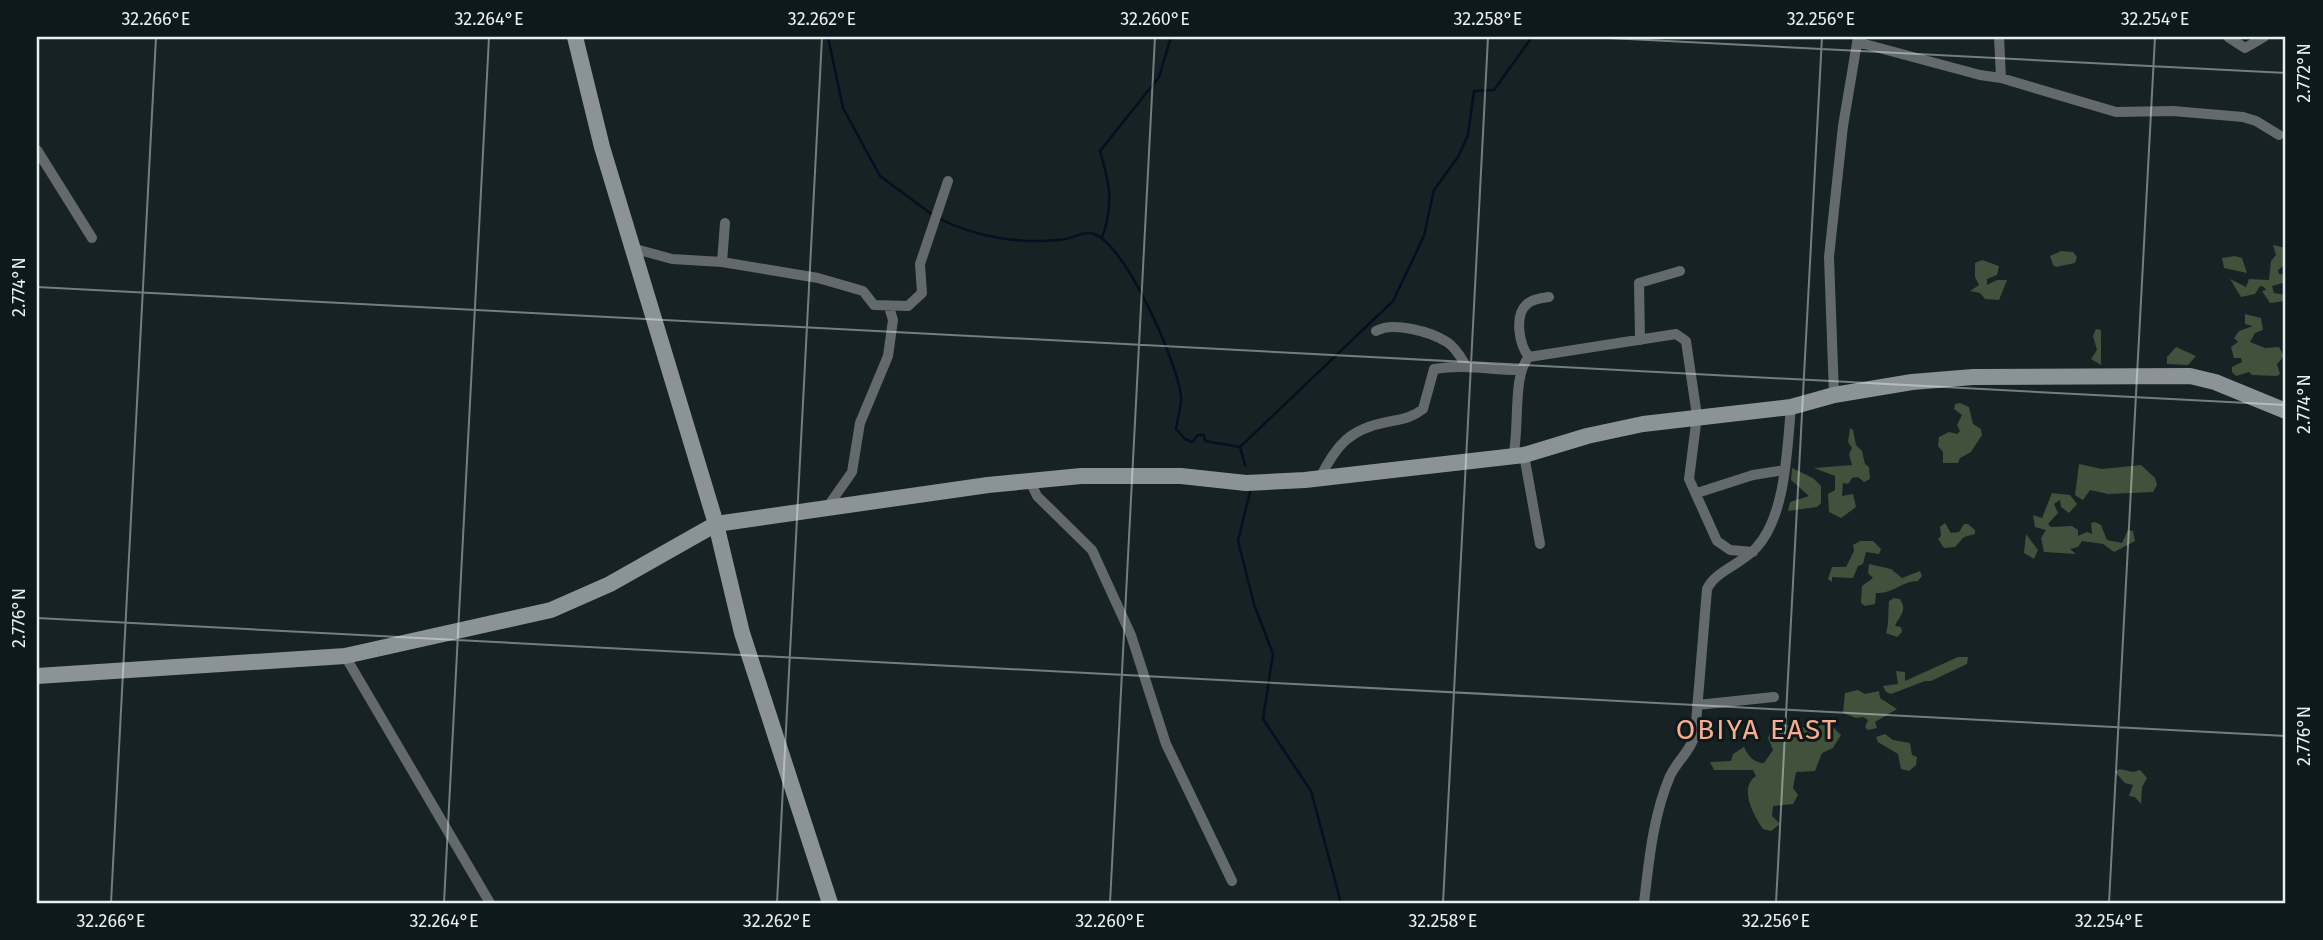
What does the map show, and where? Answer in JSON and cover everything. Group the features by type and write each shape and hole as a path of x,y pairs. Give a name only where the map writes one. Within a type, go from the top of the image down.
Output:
{"street":[{"path":"575,37 602,147 716,524 742,634 830,903"},
{"path":"1998,37 2001,78"},
{"path":"2228,37 2245,48 2264,37"},
{"path":"1834,395 1829,257 1842,137 1857,39 2116,112 2173,111 2242,117 2256,121 2279,135"},
{"path":"37,150 92,238"},
{"path":"893,320 922,293 920,264 939,216 948,181"},
{"path":"722,262 725,223"},
{"path":"632,248 672,259 722,262 854,287 863,291 874,305 908,306"},
{"path":"1640,340 1639,283 1680,271"},
{"path":"1529,357 1521,348 1518,338 1524,308 1530,301 1549,297"},
{"path":"826,509 852,472 860,423 888,356 893,320 889,307"},
{"path":"1376,331 1394,326 1433,336 1447,342 1465,364"},
{"path":"1540,544 1518,456 1520,370 1529,357 1676,334 1686,341 1698,416 1689,479 1717,541 1730,550 1753,552"},
{"path":"1320,478 1336,449 1356,430 1409,418 1423,409 1434,369 1465,364 1494,370 1520,370"},
{"path":"37,676 345,656 551,610 610,584 716,524 1030,481 1140,476 1246,483 1320,478 1518,456 1597,434 1698,416 1791,407 1834,395 1912,382 1973,377 2175,375 2215,382 2286,411"},
{"path":"1644,903 1652,836 1670,777 1691,749 1709,585 1714,578 1753,552 1763,539 1778,503 1785,470 1791,407"},
{"path":"1697,493 1753,475 1785,470"},
{"path":"1030,481 1037,496 1092,550 1131,635 1167,744 1232,881"},
{"path":"345,656 491,903"},
{"path":"1697,705 1774,697"}],"green space":[{"path":"2273,245 2286,248 2286,264 2278,270 2279,274 2286,275 2286,282 2272,286 2274,293 2286,295 2286,301 2270,303 2262,291 2266,290 2260,286 2255,294 2241,297 2230,279 2246,287 2249,279 2269,280 2271,261 2276,255"},
{"path":"2061,251 2073,252 2077,257 2075,263 2056,267 2053,265 2050,256"},
{"path":"2222,258 2242,258 2247,273 2224,268"},
{"path":"1982,260 1999,266 1997,275 1987,279 1987,285 1997,280 2007,280 1999,300 1985,299 1980,293 1970,291 1979,285 1975,277 1975,263"},
{"path":"2245,314 2261,318 2263,330 2255,333 2250,342 2265,348 2279,347 2284,356 2277,364 2280,374 2277,376 2252,375 2249,372 2236,376 2232,372 2232,367 2242,362 2241,358 2234,358 2231,347 2238,342 2234,338 2239,331 2253,326 2245,324"},
{"path":"2096,329 2101,330 2101,365 2091,359 2097,350 2093,336"},
{"path":"2176,347 2196,356 2188,365 2167,364 2167,357"},
{"path":"1955,404 1969,407 1973,424 1981,429 1982,435 1971,452 1960,458 1958,463 1943,463 1943,452 1938,446 1939,437 1960,431 1957,425 1962,415 1954,409"},
{"path":"1850,428 1853,430 1856,445 1862,451 1865,464 1869,467 1870,479 1864,482 1858,477 1852,478 1848,484 1843,483 1842,496 1853,494 1856,507 1841,518 1829,512 1828,494 1835,490 1835,476 1814,468 1852,465 1849,454 1852,448 1848,442"},
{"path":"2079,464 2102,469 2141,465 2155,478 2157,485 2153,492 2108,494 2090,490 2083,500 2075,495"},
{"path":"1792,468 1813,478 1821,486 1821,503 1817,507 1788,511 1790,502 1809,496 1791,480"},
{"path":"2052,493 2070,495 2077,504 2069,513 2061,507 2060,500 2054,504 2058,513 2048,524 2051,527 2072,526 2078,530 2078,536 2087,532 2092,534 2091,523 2095,522 2101,525 2107,540 2122,543 2128,530 2133,531 2135,541 2114,552 2103,544 2082,541 2078,547 2070,549 2076,554 2044,552 2041,538 2046,530 2035,527 2033,515 2042,518"},
{"path":"1945,523 1951,533 1959,532 1964,524 1968,524 1975,530 1975,534 1964,537 1955,547 1944,548 1938,539 1941,536 1940,527"},
{"path":"2026,534 2038,550 2034,559 2024,553"},
{"path":"1860,541 1873,541 1881,549 1879,554 1866,552 1863,564 1858,566 1853,578 1832,577 1832,582 1828,579 1832,567 1846,567 1854,551 1853,545"},
{"path":"1869,564 1891,569 1902,578 1920,571 1922,576 1918,581 1876,593 1875,604 1865,606 1861,603 1862,586 1873,578 1868,573"},
{"path":"1900,599 1903,607 1895,626 1901,627 1902,632 1897,637 1886,633 1889,601"},
{"path":"1958,657 1968,657 1967,664 1931,681 1891,694 1886,692 1883,686 1898,684 1896,671 1905,672 1905,681"},
{"path":"1858,690 1865,694 1879,691 1880,698 1897,709 1875,722 1877,728 1868,730 1865,727 1868,720 1843,713 1845,693"},
{"path":"1826,720 1841,735 1833,748 1822,753 1815,771 1796,772 1793,788 1798,795 1793,804 1773,806 1772,816 1780,824 1771,831 1763,829 1749,802 1748,788 1756,776 1753,770 1714,770 1710,762 1731,761 1733,754 1744,747 1757,762 1764,763 1773,750 1768,738 1774,723 1813,729 1816,722"},
{"path":"1885,734 1893,740 1910,743 1912,755 1917,757 1916,765 1909,771 1901,769 1898,754 1878,742 1876,737"},
{"path":"2119,769 2133,772 2140,770 2147,778 2142,787 2141,804 2135,797 2129,796 2133,785 2125,783 2115,772"}],"waterway":[{"path":"828,37 843,108 880,176 934,216"},
{"path":"1102,238 1108,214 1109,194 1100,151 1159,77 1171,37"},
{"path":"1240,447 1393,301 1424,236 1434,190 1458,157 1468,135 1474,91 1494,90 1532,37"},
{"path":"940,219 983,235 1013,240 1063,240 1090,233 1103,240 1133,278 1171,359 1181,397 1176,429 1192,442 1198,435 1204,435 1205,441 1240,447 1245,465"},
{"path":"1250,492 1238,541 1254,604 1273,654 1263,719 1311,791 1341,903"}],"district":[{"name":"OBIYA EAST","path":"1757,729"}]}
